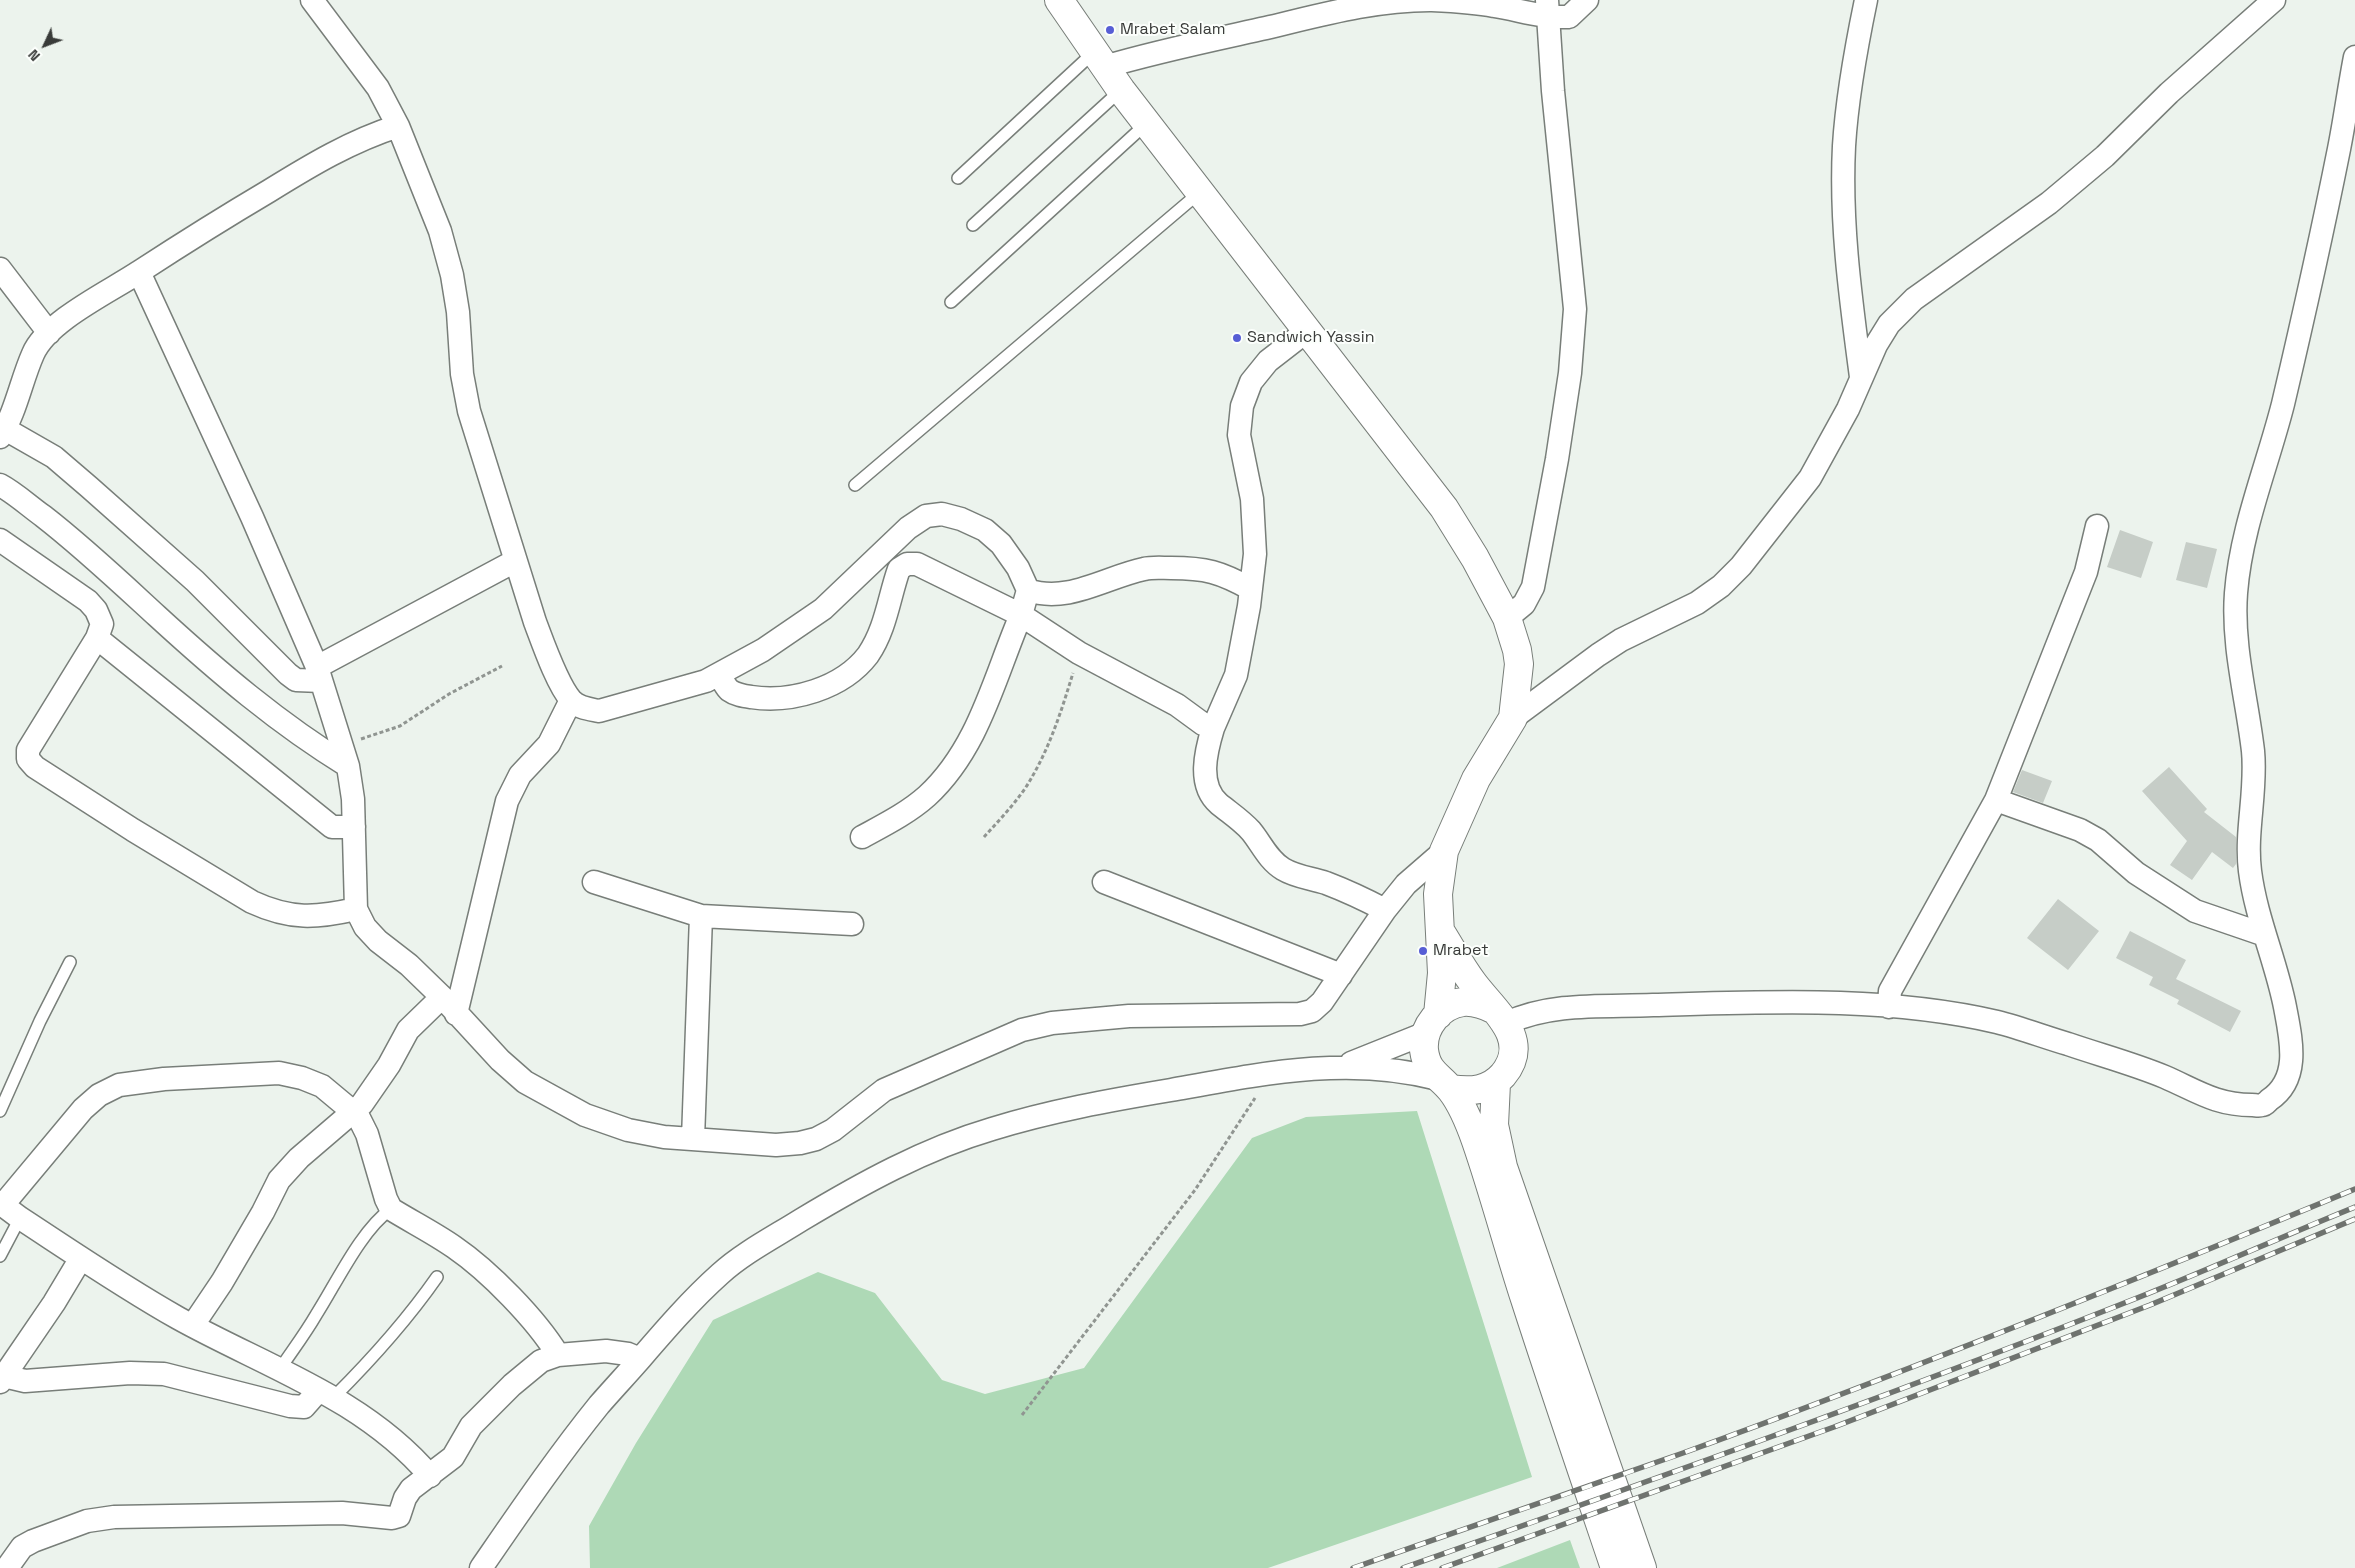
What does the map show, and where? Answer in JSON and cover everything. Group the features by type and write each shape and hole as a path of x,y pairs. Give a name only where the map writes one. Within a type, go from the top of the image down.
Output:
{"street":[{"path":"312,0 378,88 398,126 440,231 452,275 458,312 462,374 469,411 500,506 515,561 545,649 571,700 585,709 599,711 686,688 719,674 763,650 823,609 908,528 926,516 942,514 961,519 984,530 1001,544 1018,568 1028,590 1022,615 983,712 956,764 926,797 902,814 862,837"},
{"path":"1059,0 1121,90 1444,508 1475,558 1508,618 1519,664 1513,718"},
{"path":"1099,60 1179,46 1378,2 1430,0 1548,9 1569,17 1587,0"},
{"path":"1861,377 1843,212 1844,147 1853,63 1866,0"},
{"path":"1642,1568 1476,1141 1444,1084 1428,1066 1424,1049 1432,1024 1442,973 1438,894 1444,851 1452,829 1476,779 1513,718 1621,640 1697,603 1721,586 1742,566 1810,478 1848,409 1876,344 1889,324 1914,300 2050,203 2105,156 2169,93 2274,0"},
{"path":"1508,618 1524,604 1533,587 1557,459 1570,372 1575,309 1570,247 1562,191 1552,91 1548,9"},
{"path":"1341,1067 1432,1024 1447,1007 1463,1002 1480,1003 1501,1016 1576,1007 1768,1002 1842,1003 1945,1013 1999,1022 2166,1078 2207,1098 2233,1106 2262,1106 2279,1094 2290,1075 2292,1053 2282,995 2254,896 2249,865 2253,798 2253,753 2237,640 2235,599 2247,526 2272,446 2293,362 2339,149 2355,57"},
{"path":"398,126 344,146 206,228 68,316 49,333 33,352 2,433 54,457 89,486 195,581 293,678 319,674 515,561"},
{"path":"0,269 49,333"},
{"path":"139,272 252,517 319,674 348,766 354,828 356,909 365,927 378,941 409,965 519,1077 554,1100 585,1115 628,1130 664,1138 776,1145 800,1143 816,1139 833,1130 884,1090 951,1059 1022,1030 1052,1023 1129,1016 1300,1014 1312,1011 1322,1002 1385,910 1406,884 1444,851"},
{"path":"1308,330 1268,361 1252,382 1242,406 1239,435 1252,499 1255,554 1236,675 1213,728 1205,761 1205,776 1217,802 1237,816 1280,868 1292,874 1325,883 1360,897 1385,910"},
{"path":"0,485 60,529 110,570 194,650 234,684 297,732 348,766"},
{"path":"1889,1007 1890,991 1996,800 2086,572 2097,526"},
{"path":"908,528 911,534 907,552 911,564"},
{"path":"0,540 88,601 102,624 97,638 28,750 28,759 34,767 133,830 252,902 272,911 301,917 326,916 356,909"},
{"path":"719,674 728,689 737,695 762,698 790,698 816,690 847,675 868,655 883,626 899,569 911,564 917,564 1022,615 1079,653 1177,705 1203,724 1213,728"},
{"path":"1028,590 1042,595 1066,593 1145,569 1198,568 1226,575 1251,589"},
{"path":"97,638 332,827 354,828"},
{"path":"193,1326 222,1282 263,1212 279,1180 299,1158 354,1111 375,1087 408,1030 449,1005 507,801 520,775 549,744 571,700"},
{"path":"1996,800 2080,830 2098,840 2136,873 2195,911 2264,935"},
{"path":"594,882 701,916 852,924"},
{"path":"1104,882 1341,975"},
{"path":"693,1139 701,916"},
{"path":"482,1568 594,1413 674,1319 722,1272 775,1236 851,1190 918,1157 991,1129 1078,1107 1271,1072 1341,1067 1390,1068 1444,1084 1474,1090 1496,1083 1507,1071 1513,1055 1513,1038 1501,1016 1467,975 1441,932"},
{"path":"430,1476 388,1435 326,1394 193,1326 81,1258 5,1208 83,1109 99,1095 119,1085 164,1079 279,1073 302,1078 322,1086 354,1111 367,1134 386,1199 391,1209 454,1247 492,1279 547,1337 558,1354"},
{"path":"1496,1083 1494,1118 1498,1146 1536,1298 1615,1568"},
{"path":"81,1258 54,1303 2,1379 25,1381 130,1373 164,1374 290,1406 304,1407 326,1394"},
{"path":"7,1568 22,1547 87,1521 114,1517 342,1513 392,1518 399,1516 404,1498 411,1489 453,1457 471,1426 512,1385 541,1361 558,1354 606,1351 628,1354 640,1359"}],"lane":[{"path":"958,178 1099,60"},
{"path":"973,225 1121,90"},
{"path":"951,302 1147,123"},
{"path":"855,485 1199,192"},
{"path":"0,1111 40,1021 70,962"},
{"path":"0,1256 5,1208"},
{"path":"280,1369 316,1316 348,1262 380,1217 391,1209"},
{"path":"326,1394 362,1369 415,1308 437,1277"}],"path":[{"path":"984,837 1011,807 1032,778 1048,748 1079,653"},
{"path":"342,744 400,726 449,694 502,666"},
{"path":"1022,1415 1195,1190 1271,1072"}],"green space":[{"path":"1417,1111 1532,1477 1268,1568 590,1568 589,1526 636,1443 713,1320 818,1272 875,1293 942,1380 985,1394 1084,1368 1252,1138 1306,1117"},
{"path":"1570,1540 1580,1568 1497,1568"}],"building":[{"path":"2120,530 2153,542 2141,578 2107,567"},
{"path":"2186,542 2217,549 2207,588 2176,580"},
{"path":"2169,767 2207,809 2204,812 2236,837 2236,864 2233,868 2212,852 2192,880 2170,865 2187,841 2142,791"},
{"path":"2022,770 2052,781 2043,803 2013,792"},
{"path":"2058,899 2099,931 2068,970 2027,938"},
{"path":"2130,931 2186,960 2176,979 2241,1011 2230,1032 2177,1004 2179,1000 2149,985 2153,977 2116,958"}],"railway":[{"path":"1353,1568 1683,1453 1852,1390 2104,1291 2355,1189"},
{"path":"1403,1568 1870,1401 2147,1294 2355,1207"},
{"path":"1442,1568 1834,1427 2150,1305 2355,1219"}],"place":[{"name":"Mrabet Salam","path":"1110,30"},
{"name":"Sandwich Yassin","path":"1237,338"},
{"name":"Mrabet","path":"1423,951"}]}
